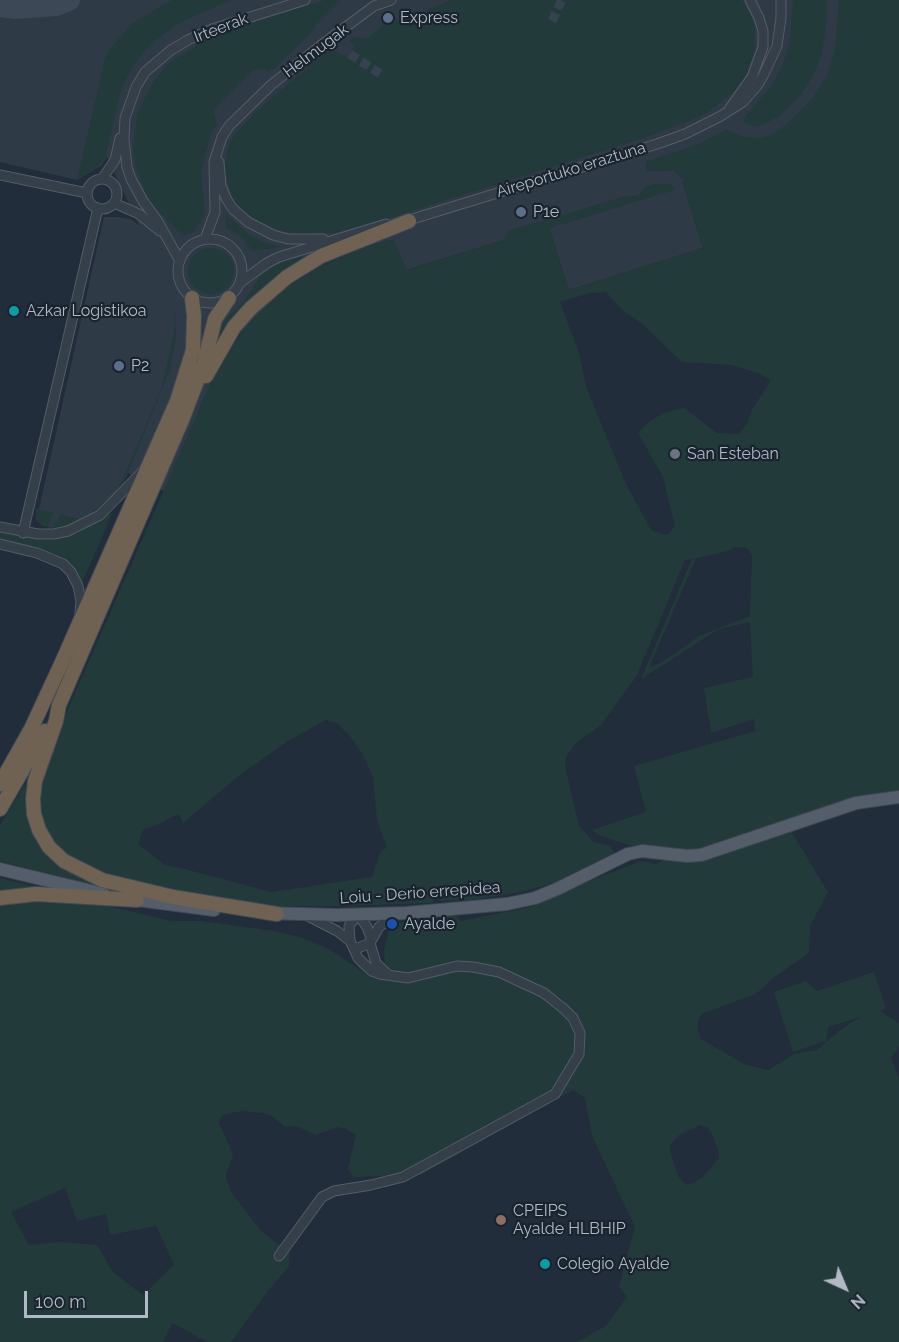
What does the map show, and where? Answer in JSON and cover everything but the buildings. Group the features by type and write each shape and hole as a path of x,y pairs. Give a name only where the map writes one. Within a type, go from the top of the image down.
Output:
{"highway":[{"path":"182,420 229,335 251,308 270,291 295,271 321,256 410,221"},
{"path":"0,782 45,700 177,401 190,364 194,333 192,298"},
{"path":"0,810 59,705 182,420 204,363 211,330 229,298"},
{"path":"59,705 56,721 35,781 33,799 34,814 39,830 49,847 64,861 102,880 173,897 277,914"},
{"path":"0,898 36,894 137,900"}],"main road":[{"name":"Loiu - Derio errepidea","path":"0,869 57,884 137,900 211,909 277,914 358,914 487,906 535,898 628,854 642,851 687,856 701,855 856,803 899,797"}],"street":[{"name":"Irteerak","path":"125,118 136,87 145,72 171,50 212,29 306,0"},
{"name":"Helmugak","path":"218,148 229,126 271,85 374,6 391,0"},
{"path":"729,110 752,77 763,47 763,31 750,0"},
{"path":"729,110 743,102 757,86 769,64 780,33 781,0"},
{"name":"Aireportuko eraztuna","path":"335,239 389,224 410,221 657,144 705,125 729,110"},
{"path":"102,179 116,160 125,118"},
{"path":"125,118 125,157 131,179 180,261"},
{"path":"218,148 221,186 233,209 248,222 273,235 288,239 335,239"},
{"path":"205,239 215,212 213,174 218,148"},
{"path":"0,175 87,193"},
{"path":"102,179 108,180 116,188 114,203 104,209 90,202 87,193 92,183 102,179"},
{"path":"114,203 139,214 168,239"},
{"path":"23,532 98,208"},
{"path":"241,282 242,265 235,250 221,241 205,239 194,243 185,251 180,261 179,278 186,293 192,298 207,303 222,301 229,298 241,282 267,263 335,239"},
{"path":"0,527 23,532 54,534 82,525 100,515 147,467"},
{"path":"0,544 53,558 71,572 78,585 81,602 77,629"},
{"path":"303,914 324,923 351,944 365,947 379,927 398,913"},
{"path":"279,1256 322,1197 334,1191 403,1177 555,1094 579,1054 580,1033 573,1018 544,993 499,972 457,966 408,978 389,975 372,970 358,958 351,944 349,926 358,914 367,927 376,963 389,975"}],"shaded area":[{"path":"0,0 865,0 819,130 671,154 646,162 647,171 673,170 684,180 683,184 703,248 569,290 549,228 675,189 647,186 638,196 624,197 509,231 504,240 406,270 393,240 362,248 340,257 314,269 286,288 238,336 223,358 210,385 164,491 128,473 113,497 83,520 52,528 43,526 36,520 36,509 39,509 104,217 130,219 139,225 107,157 102,165 77,180 0,162"}],"green space":[{"path":"172,0 231,0 181,22 143,53 129,73 120,94 105,160 77,180 109,49 134,22"},
{"path":"325,0 341,0 275,68 267,72 266,69 253,70 213,110 217,125 211,134 201,172 205,215 194,232 183,236 153,206 136,168 133,147 138,112 153,82 170,62 204,41 224,32"},
{"path":"451,0 742,0 755,28 754,53 746,75 737,89 710,111 696,118 644,138 380,221 334,233 295,234 254,221 236,204 230,192 224,165 230,141 252,115 329,49 348,57 355,45 349,41 352,37 366,39 388,21 427,16 427,10"},
{"path":"793,0 827,0 822,53 814,74 800,96 781,115 762,125 753,126 745,123 744,118 772,85 782,67 790,42"},
{"path":"839,0 899,0 899,793 696,851 629,845 598,835 592,830 646,812 634,766 755,731 754,719 711,733 704,688 753,677 750,622 719,629 641,679 692,559 685,560 636,677 601,725 576,743 566,757 565,766 579,826 594,842 611,846 615,854 553,883 517,893 471,900 441,901 439,897 433,898 433,903 341,906 274,906 223,901 131,882 86,869 68,858 51,841 43,824 37,802 41,781 68,709 210,385 223,358 249,323 286,288 314,269 362,248 393,239 407,270 504,240 508,231 624,197 638,196 647,186 655,184 671,184 675,190 549,228 569,290 703,248 683,184 684,180 673,170 647,171 646,162 699,144 727,129 743,137 764,138 776,132 814,96 828,73 835,49","holes":["606,292 621,309 640,322 682,362 731,365 758,373 770,380 739,434 717,433 684,408 663,413 646,424 638,433 663,477 675,526 667,535 651,530 626,484 587,389 578,350 560,302 590,293","734,547 747,548 752,555 750,616 699,636 664,661 649,668 696,558 728,551","326,720 337,723 362,753 373,777 377,821 387,847 380,853 372,877 271,892 165,865 138,844 143,830 179,814 183,823 241,774 288,741"]},
{"path":"226,215 249,234 263,242 281,247 253,251 239,235 226,228"},
{"path":"211,248 220,249 228,254 233,262 233,280 228,288 220,293 211,294 202,293 194,288 189,280 188,271 189,262 194,254 202,249"},
{"path":"305,256 250,298 216,339 224,321 245,300 259,278 274,266 288,259"},
{"path":"175,312 176,339 170,370 124,482 120,489 91,515 68,527 52,528 60,515 79,519 93,512 113,495 121,483 162,387 174,333"},
{"path":"36,509 54,513 47,528 36,520"},
{"path":"109,513 112,514 82,583 69,564 60,558 36,548 0,541 0,531 43,539 76,534"},
{"path":"27,781 27,812 31,827 42,845 119,889 118,891 0,861 0,825"},
{"path":"791,831 828,892 810,926 809,953 773,978 756,994 701,1014 697,1027 701,1039 744,1064 768,1070 794,1054 817,1050 840,1030 860,1017 828,1027 826,1041 793,1052 774,992 806,981 817,991 874,972 886,1008 880,1011 899,1023 899,1047 891,1058 899,1077 899,1342 576,1342 606,1326 627,1297 619,1287 635,1227 592,1136 585,1098 573,1090 421,1175 353,1177 348,1169 356,1135 347,1129 338,1127 316,1135 298,1127 284,1126 272,1116 264,1113 241,1111 226,1114 221,1117 219,1123 233,1154 226,1176 231,1192 261,1231 278,1244 290,1244 289,1266 231,1342 208,1342 172,1323 163,1342 0,1342 0,905 38,900 81,900 172,921 201,921 274,931 300,937 329,949 377,979 381,977 385,968 384,951 390,924 455,915 461,921 531,907 641,861 656,864 665,859 680,862 720,856 758,840","holes":["700,1125 707,1127 711,1132 719,1158 703,1177 687,1185 679,1178 670,1145 679,1135","65,1188 77,1221 106,1214 110,1235 156,1226 174,1264 143,1295 113,1272 97,1245 61,1242 29,1245 11,1212"]},
{"path":"0,878 55,891 0,893"}],"taxiway":[{"path":"0,6 14,8 56,5 69,0"}],"tunnel":[{"path":"552,21 562,0"},
{"path":"350,54 382,75"}],"place":[{"name":"Express","path":"388,18"},
{"name":"P1e","path":"521,212"},
{"name":"Azkar Logistikoa","path":"14,311"},
{"name":"P2","path":"119,366"},
{"name":"San Esteban","path":"675,454"},
{"name":"Ayalde","path":"392,924"},
{"name":"CPEIPS Ayalde HLBHIP","path":"501,1220"},
{"name":"Colegio Ayalde","path":"545,1264"}]}
